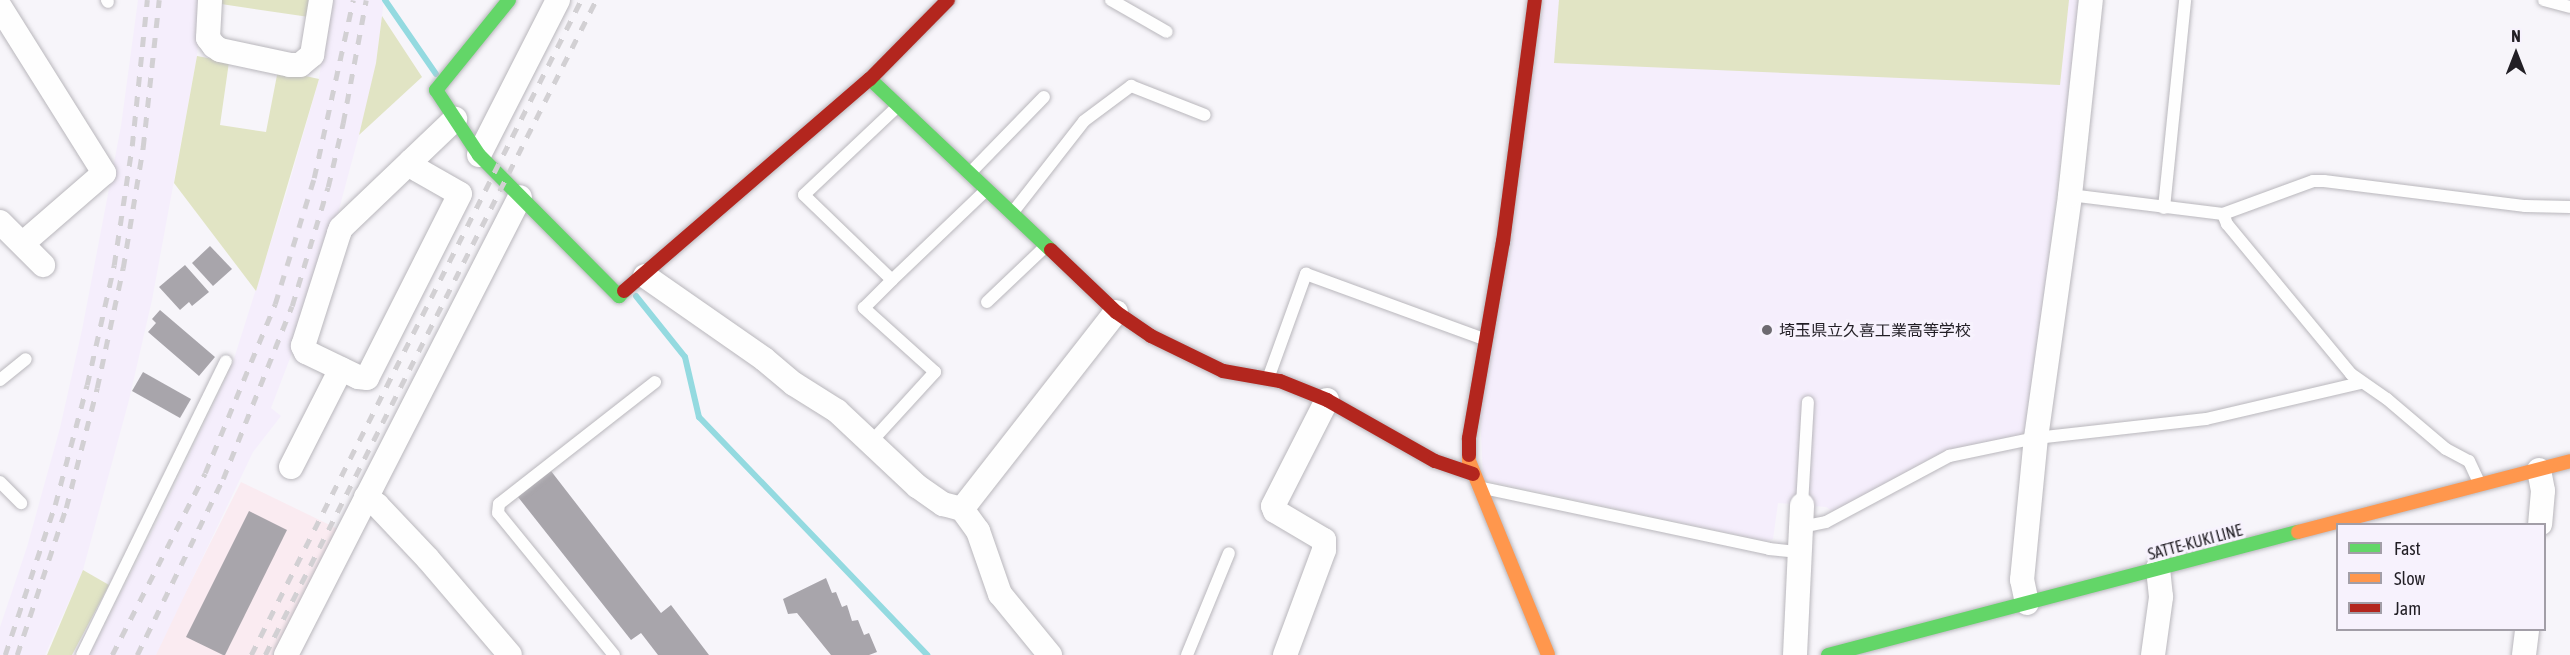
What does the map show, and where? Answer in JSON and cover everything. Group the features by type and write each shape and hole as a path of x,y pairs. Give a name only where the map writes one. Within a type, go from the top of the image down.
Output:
{"street":[{"path":"210,0 208,38 214,46 220,50 290,65 300,65 312,55 321,0"},
{"path":"509,0 436,90 479,155 610,284 619,296 645,276 870,79 948,0"},
{"path":"479,155 558,0"},
{"path":"1535,0 1503,242 1469,438 1469,461 1548,655"},
{"path":"2027,603 2022,580 2036,438 2070,195 2091,0"},
{"path":"0,7 104,173 22,244"},
{"path":"870,79 1116,312 1151,336 1223,371 1269,377 1327,400 1435,460 1473,474"},
{"path":"411,161 418,170 460,194 367,378 341,369 306,352 303,346 339,233 411,161 455,119"},
{"path":"286,655 520,197"},
{"path":"0,222 43,265"},
{"path":"645,276 754,352 795,384 837,411 917,486 944,504 963,509 978,531 1000,594 1050,655"},
{"path":"963,509 1116,312"},
{"path":"291,467 341,369"},
{"path":"1285,655 1324,550 1323,540 1275,512 1273,506 1327,400"},
{"name":"SATTE-KUKI LINE","path":"1828,655 1907,639 2027,603 2570,461"},
{"path":"2539,470 2544,491 2540,523"},
{"path":"366,496 428,559 510,655"},
{"path":"1795,655 1801,516"},
{"path":"2153,655 2161,597 2158,568"},
{"path":"2524,655 2527,631"}],"lane":[{"path":"1111,0 1167,32"},
{"path":"2164,208 2185,0"},
{"path":"2544,0 2570,7"},
{"path":"1012,213 1084,121 1131,86 1205,115"},
{"path":"969,174 1044,97"},
{"path":"892,280 804,195 897,106"},
{"path":"2070,195 2223,214 2313,181 2410,190 2525,206 2570,207"},
{"path":"871,442 936,372 864,308 986,190"},
{"path":"2223,214 2227,224 2261,266 2361,383 2387,399 2446,449 2469,461 2480,485"},
{"path":"987,303 1046,246"},
{"path":"1269,377 1306,274 1486,340"},
{"path":"0,380 26,359"},
{"path":"82,655 226,361"},
{"path":"614,655 498,513 499,504 656,382"},
{"path":"1808,402 1801,516 1826,522 1949,456 2036,438 2206,419 2361,383"},
{"path":"0,482 21,503"},
{"path":"1479,488 1769,549 1799,552"},
{"path":"1187,655 1229,553"}],"shaded area":[{"path":"138,0 202,0 197,56 152,300 129,400 83,570 45,655 0,655 0,627 27,547 60,428 82,330 121,126"},
{"path":"330,0 384,0 376,63 368,101 321,277 271,408 281,416 253,452 156,655 89,655 163,510 232,365 287,191 319,79"},
{"name":"埼玉県立久喜工業高等学校","path":"1544,0 2080,0 2028,431 2023,435 1935,456 1834,512 1826,507 1778,503 1773,539 1766,541 1483,480 1480,411"},
{"path":"241,482 338,529 274,655 154,655"}],"green space":[{"path":"222,0 312,0 309,17 221,4"},
{"path":"1559,0 2069,0 2060,85 1554,63"},
{"path":"382,16 422,77 359,135 376,63"},
{"path":"197,56 229,62 220,125 266,132 278,70 319,79 256,291 174,183"},
{"path":"83,570 109,585 72,655 47,655"}],"building":[{"path":"210,246 232,269 213,286 192,263"},
{"path":"185,265 209,292 192,306 189,302 180,310 159,287"},
{"path":"160,310 215,357 199,376 148,332 156,323 152,319"},
{"path":"143,372 191,399 180,418 132,391"},
{"path":"551,471 661,613 671,605 709,655 658,655 641,633 631,640 518,497"},
{"path":"249,511 287,530 223,655 186,637"},
{"path":"826,578 832,593 836,592 842,607 847,605 852,621 858,620 864,635 869,633 877,652 869,655 831,655 797,613 788,614 783,599"}],"waterway":[{"path":"385,0 436,74"},
{"path":"636,296 685,357 699,417 927,655"}],"railway":[{"path":"5,655 55,505 87,385 114,265 132,146 147,0"},
{"path":"17,655 66,508 97,388 123,268 143,147 159,0"},
{"path":"112,655 205,473 275,304 314,178 353,0"},
{"path":"137,655 223,479 292,306 328,187 343,123 366,0"},
{"path":"251,655 581,0"},
{"path":"265,655 596,0"}],"traffic: fast":[{"path":"509,0 436,90 479,155 619,296 624,291"},
{"path":"870,79 1051,250"},
{"path":"1828,655 2298,532"}],"traffic: slow":[{"path":"1469,455 1469,461 1548,655"},
{"path":"2298,532 2570,461"}],"traffic: jam":[{"path":"624,291 870,79 948,0"},
{"path":"1469,455 1469,438 1503,242 1535,0"},
{"path":"1051,250 1116,312 1151,336 1223,371 1280,381 1327,400 1435,461 1473,474"}],"place":[{"name":"埼玉県立久喜工業高等学校","path":"1767,330"}]}
